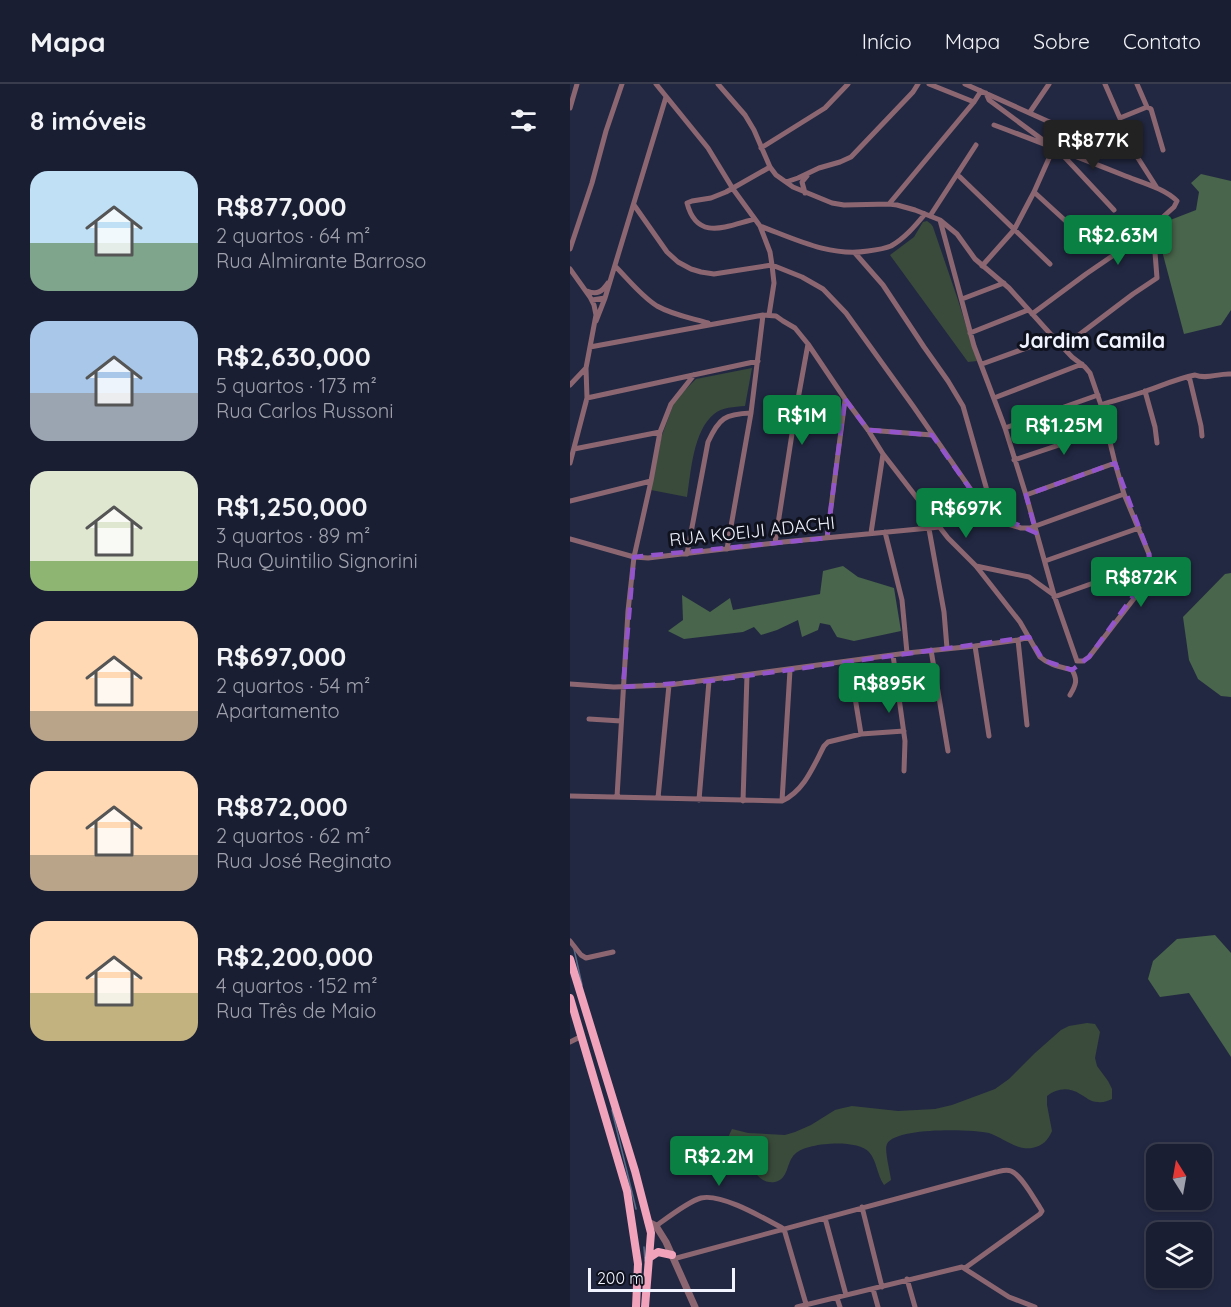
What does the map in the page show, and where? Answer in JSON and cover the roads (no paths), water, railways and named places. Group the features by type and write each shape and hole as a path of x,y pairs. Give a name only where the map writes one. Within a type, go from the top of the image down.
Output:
{"main road":[{"path":"570,959 652,1224 645,1307"},
{"path":"570,998 627,1191 639,1264 636,1307"},
{"path":"601,1105 612,1125 616,1127 620,1122"},
{"path":"633,1224 640,1219 652,1224"},
{"path":"634,1236 651,1240"},
{"path":"649,1258 658,1252 673,1257"}],"street":[{"path":"570,108 577,84"},
{"path":"570,249 622,84"},
{"path":"656,84 708,148 733,189 760,226 770,252 772,265 774,283 766,315 727,549"},
{"path":"718,84 745,115 770,167 785,182 805,193 832,203 889,204 906,207 939,220 957,234 982,266 1004,283 1053,338 1090,373 1101,405 1124,494 1149,554 1150,563 1146,583 1089,657 1077,662 1072,670"},
{"path":"761,148 825,108 848,84"},
{"path":"785,182 851,157 918,84"},
{"path":"929,84 974,102"},
{"path":"965,84 1123,155 1136,155"},
{"path":"1030,112 1049,84"},
{"path":"1105,84 1136,155 1158,189"},
{"path":"1137,84 1147,107 1151,109 1163,150"},
{"path":"889,204 983,92"},
{"path":"983,92 989,100 1053,147 1114,210"},
{"path":"594,326 611,279 666,97"},
{"path":"1120,118 1147,107"},
{"path":"970,333 1030,312 1153,227 1174,207 1177,201 1158,189 994,124"},
{"path":"760,226 818,247 840,252 855,253 888,247 900,240 927,215 976,145"},
{"path":"982,266 1014,230 1034,192 1053,147"},
{"path":"754,219 713,229 695,221 687,205 689,201 711,198 733,189 770,167"},
{"path":"805,193 802,182 808,175"},
{"path":"960,177 1050,264"},
{"path":"1034,192 1081,235"},
{"path":"634,205 667,252 678,262 691,269 714,274 772,265 802,276 827,293 846,313 984,509 1008,524 1021,528 1035,527 1124,494"},
{"path":"939,220 970,333 1005,428 1054,596 1077,662"},
{"path":"1063,347 1157,278 1153,227"},
{"path":"855,253 883,285 963,406 994,514"},
{"path":"615,266 648,299 666,310 711,324"},
{"path":"570,269 587,291 596,312 586,368 587,398 570,464"},
{"path":"587,291 599,293 611,279"},
{"path":"962,299 1004,283"},
{"path":"592,300 605,298"},
{"path":"677,314 682,320 682,330"},
{"path":"590,347 766,315 776,316 795,328 883,454 948,538 975,566 1020,622 1040,657 1056,666 1072,670 1076,682 1070,695"},
{"path":"982,364 1053,338"},
{"path":"775,543 808,345"},
{"path":"587,398 758,361"},
{"path":"994,398 1082,364"},
{"path":"570,385 586,368"},
{"path":"1101,405 1181,377 1188,378 1192,375 1207,378 1231,374"},
{"path":"617,797 627,619 634,557 660,432 671,404 694,375"},
{"path":"1188,378 1202,436"},
{"path":"1145,391 1157,443"},
{"path":"1005,428 1098,395"},
{"path":"827,538 845,399"},
{"path":"687,554 708,442 717,425 729,415 751,413"},
{"path":"1014,460 1107,429"},
{"path":"868,430 932,435"},
{"path":"574,449 660,432"},
{"path":"871,533 883,454"},
{"path":"1026,495 1115,463"},
{"path":"570,501 651,482"},
{"name":"RUA KOEIJI ADACHI","path":"570,539 634,557 648,558 940,527"},
{"path":"1045,561 1139,528"},
{"path":"929,529 944,612 947,648"},
{"path":"885,532 903,600 907,653"},
{"path":"1054,596 1150,563"},
{"path":"975,566 1029,577 1054,596"},
{"path":"570,684 623,687 669,686 1029,637"},
{"path":"1018,640 1027,724"},
{"path":"975,646 989,736"},
{"path":"931,650 948,752"},
{"path":"893,655 903,731 904,771"},
{"path":"849,661 861,734"},
{"path":"782,801 790,670"},
{"path":"743,801 747,675"},
{"path":"699,800 709,681"},
{"path":"658,798 669,686"},
{"path":"590,719 621,721"},
{"path":"570,796 782,801 789,798 807,779 828,742 861,734 903,731"},
{"path":"570,941 586,958 613,952"},
{"path":"570,1008 578,1024"},
{"path":"570,1042 582,1036"},
{"path":"673,1257 996,1172 1009,1170 1014,1172 1042,1211 1037,1217 965,1268"},
{"path":"695,1307 666,1242 652,1224 700,1198 732,1203 784,1229 806,1304"},
{"path":"862,1208 882,1287"},
{"path":"825,1218 846,1295"},
{"path":"651,1240 666,1242"},
{"path":"797,1307 957,1267 965,1268 1010,1297 1035,1307"},
{"path":"907,1279 915,1307"},
{"path":"873,1289 878,1307"},
{"path":"837,1298 840,1307"}],"waterway":[{"path":"574,949 582,985"},
{"path":"612,1110 636,1209"},
{"path":"644,1247 645,1261"}],"district":[{"name":"Jardim Camila","path":"1092,340"}]}
